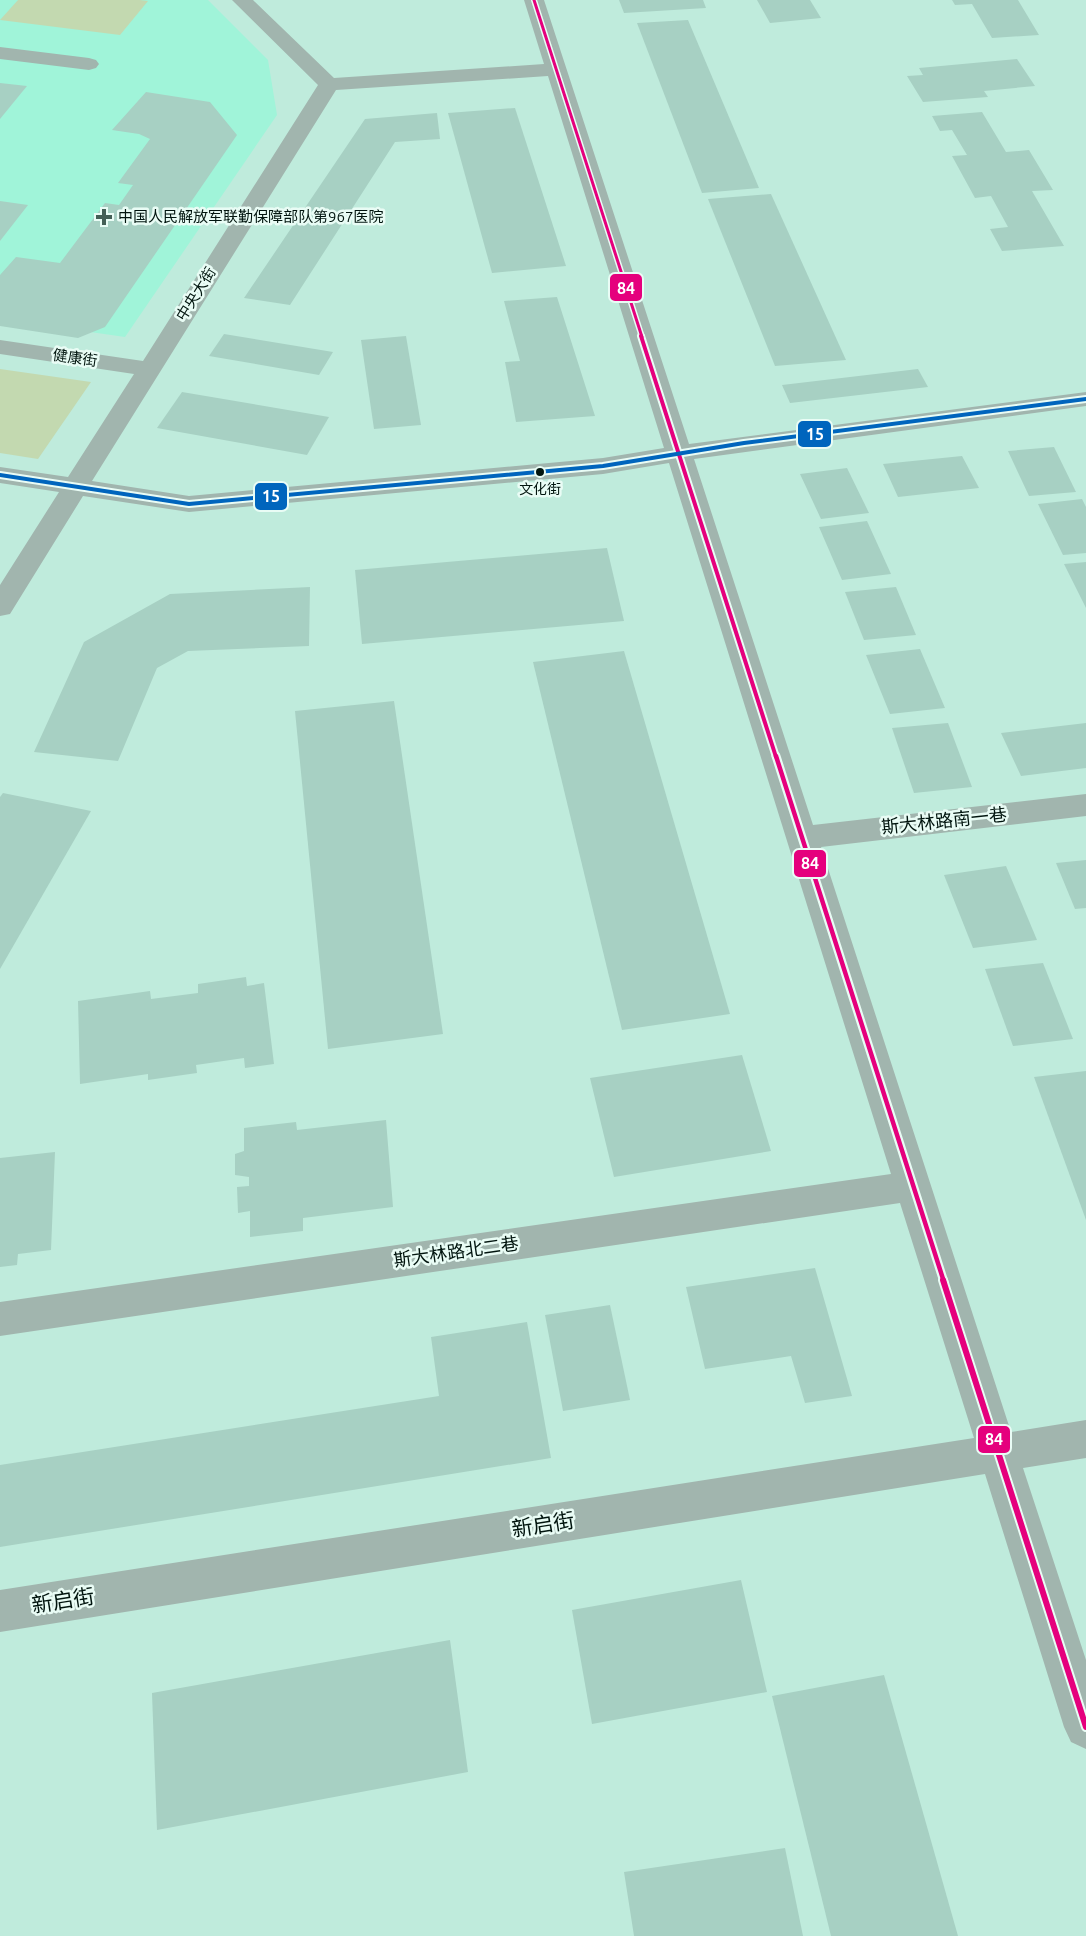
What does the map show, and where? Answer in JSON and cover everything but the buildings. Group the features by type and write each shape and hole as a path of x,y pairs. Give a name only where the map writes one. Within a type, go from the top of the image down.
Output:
{"street":[{"path":"242,0 329,84 556,69"},
{"path":"534,0 1086,1726"},
{"path":"0,53 88,64"},
{"name":"中央大街","path":"0,607 329,84"},
{"name":"健康街","path":"0,347 149,369"},
{"path":"0,475 189,504 603,466 1086,399"},
{"name":"斯大林路南一巷","path":"802,837 1086,805"},
{"name":"斯大林路北二巷","path":"0,1319 913,1186"},
{"name":"新启街","path":"0,1611 1086,1439"}],"shaded area":[{"name":"中国人民解放军联勤保障部队第967医院","path":"0,0 208,0 268,60 277,115 125,337 0,319"},
{"path":"18,0 148,1 120,35 0,20"},
{"path":"0,369 91,382 38,459 0,453"}],"transit line":[{"name":"84","path":"534,0 1086,1727"},
{"name":"15","path":"0,475 189,504 603,466 744,443 1086,399"}],"place":[{"name":"中国人民解放军联勤保障部队第967医院","path":"104,217"},
{"name":"文化街","path":"540,472"}]}
